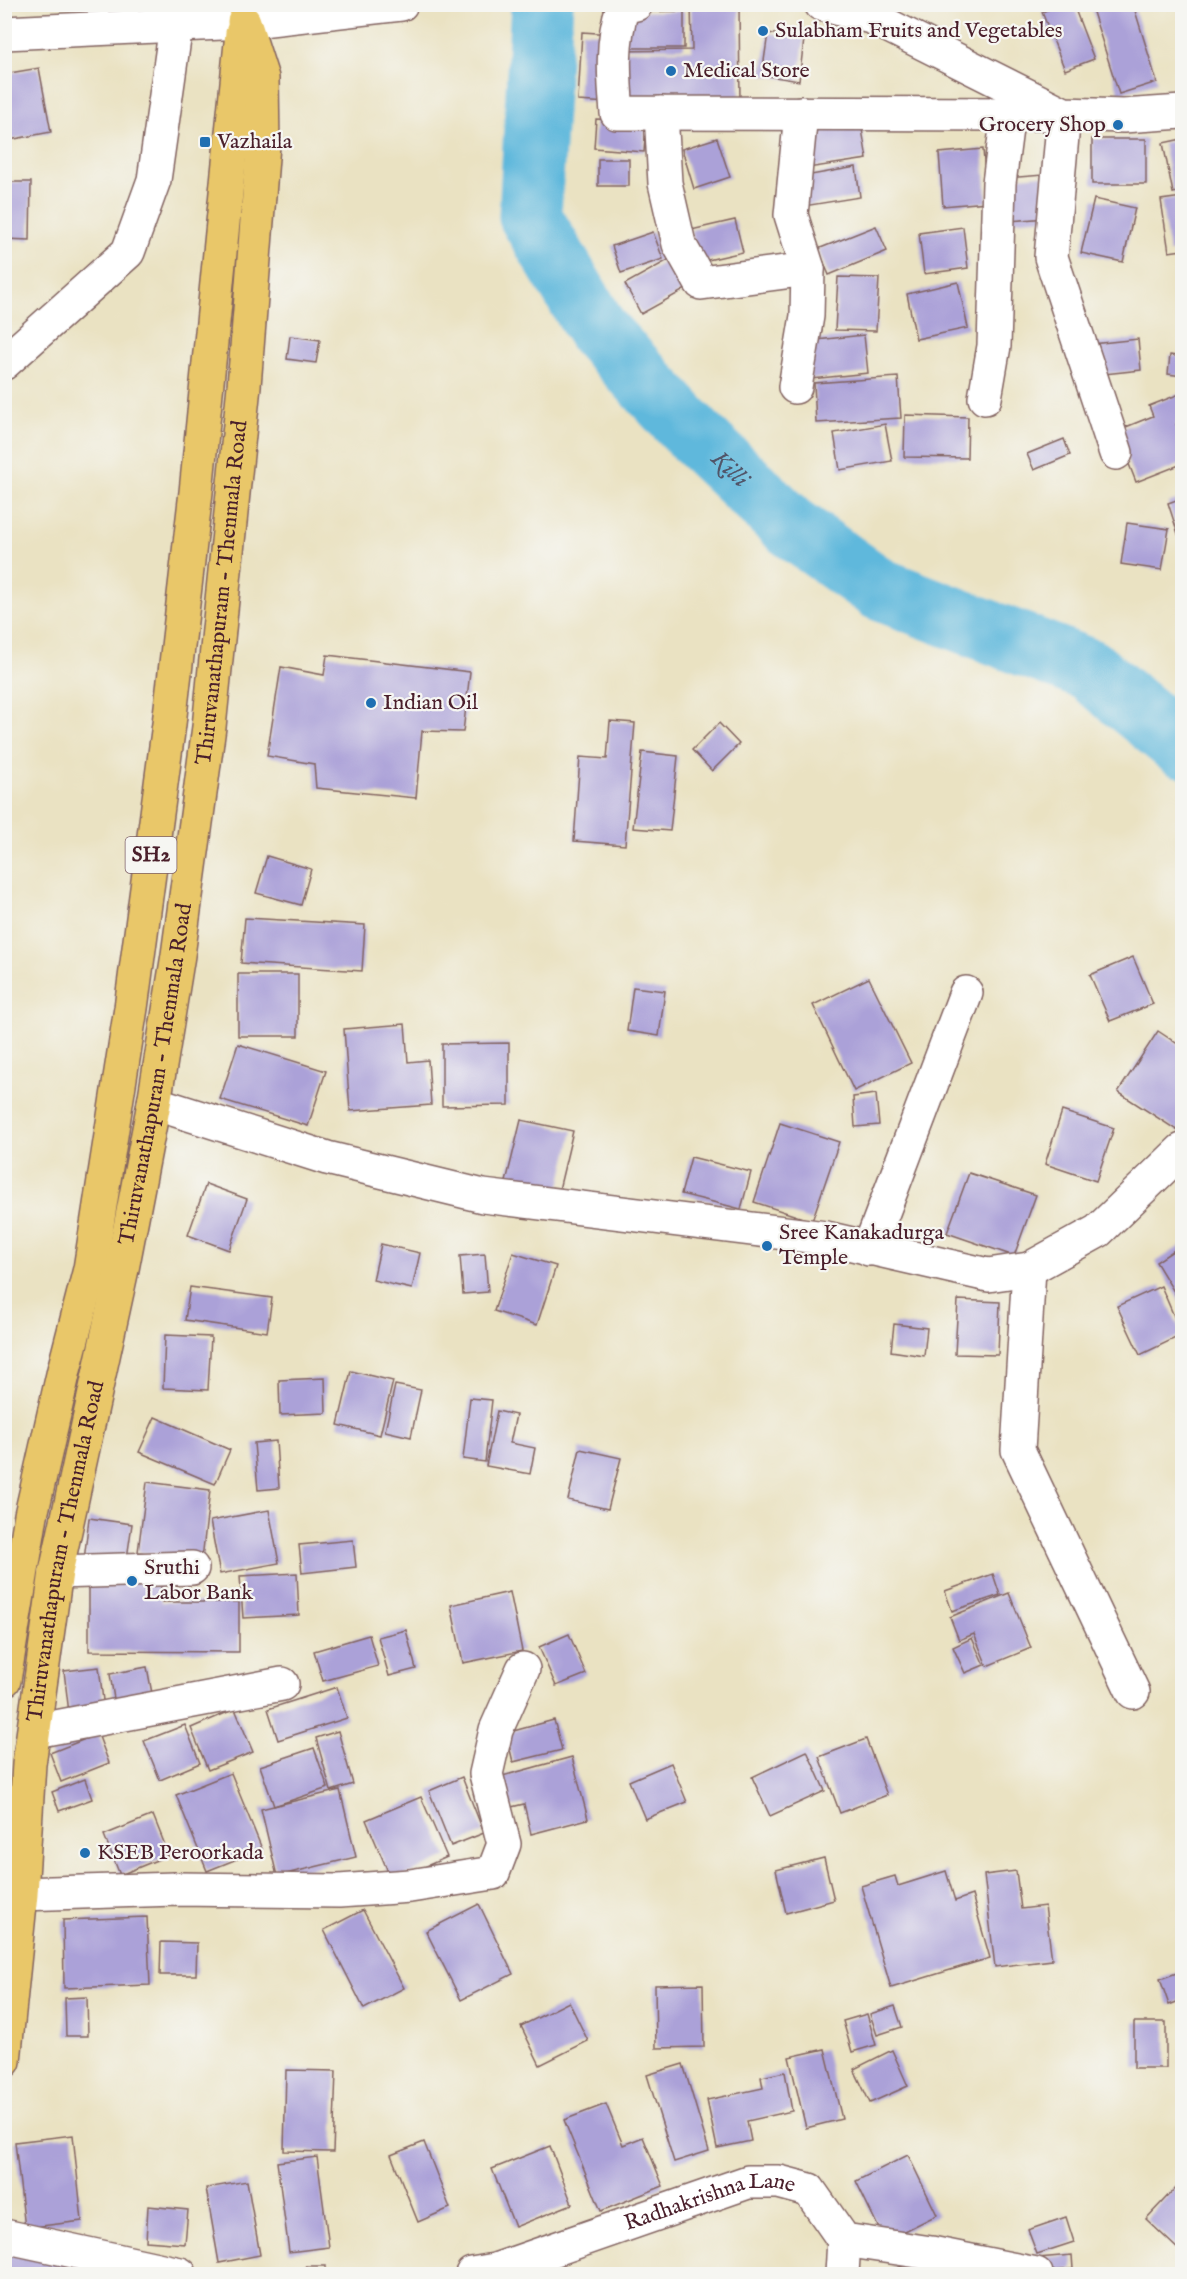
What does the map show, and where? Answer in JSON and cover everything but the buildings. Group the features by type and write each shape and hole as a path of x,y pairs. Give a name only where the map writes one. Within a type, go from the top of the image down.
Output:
{"main road":[{"name":"Thiruvanathapuram - Thenmala Road","path":"4,2061 21,1894 29,1764 56,1572 122,1269 154,1103 178,955 209,727 243,386 263,145 262,78 242,13"},
{"name":"Thiruvanathapuram - Thenmala Road","path":"4,1680 31,1515 90,1269 139,950 196,492 242,13"},
{"path":"169,723 209,727"},
{"path":"139,950 178,955"}],"street":[{"path":"4,33 176,25 242,13 401,4"},
{"path":"636,4 623,7 617,22 614,73 617,113 1008,113 1123,116 1182,112"},
{"path":"821,4 871,17 1064,114"},
{"path":"4,363 128,252 154,180 176,25"},
{"path":"661,113 667,193 679,244 701,283 808,269"},
{"path":"795,387 807,316 808,269 791,215 801,113"},
{"path":"985,398 994,346 999,183 1008,113"},
{"path":"1064,114 1051,257 1116,453"},
{"path":"869,1249 966,993"},
{"path":"154,1103 327,1158 483,1196 561,1208 826,1239 988,1275 1029,1269 1098,1231 1182,1150"},
{"path":"1029,1269 1018,1450 1133,1692"},
{"path":"56,1572 192,1568"},
{"path":"21,1894 175,1889 339,1891 410,1886 493,1873 504,1844 486,1774 496,1730 523,1669"},
{"path":"35,1731 282,1684"},
{"name":"Radhakrishna Lane","path":"472,2274 495,2270 748,2182 779,2182 808,2190 844,2240"},
{"path":"4,2236 180,2274"},
{"path":"842,2274 844,2240 931,2253 1002,2271 1036,2274"}],"waterway":[{"name":"Killi","path":"542,4 530,216 598,331 693,434 790,526 879,589 1089,670 1182,746"}],"place":[{"name":"Sulabham Fruits and Vegetables","path":"763,31"},
{"name":"Medical Store","path":"671,71"},
{"name":"Grocery Shop","path":"1118,125"},
{"name":"Vazhaila","path":"205,142"},
{"name":"Indian Oil","path":"371,703"},
{"name":"Sree Kanakadurga Temple","path":"767,1246"},
{"name":"Sruthi Labor Bank","path":"132,1581"},
{"name":"KSEB Peroorkada","path":"85,1853"}]}
